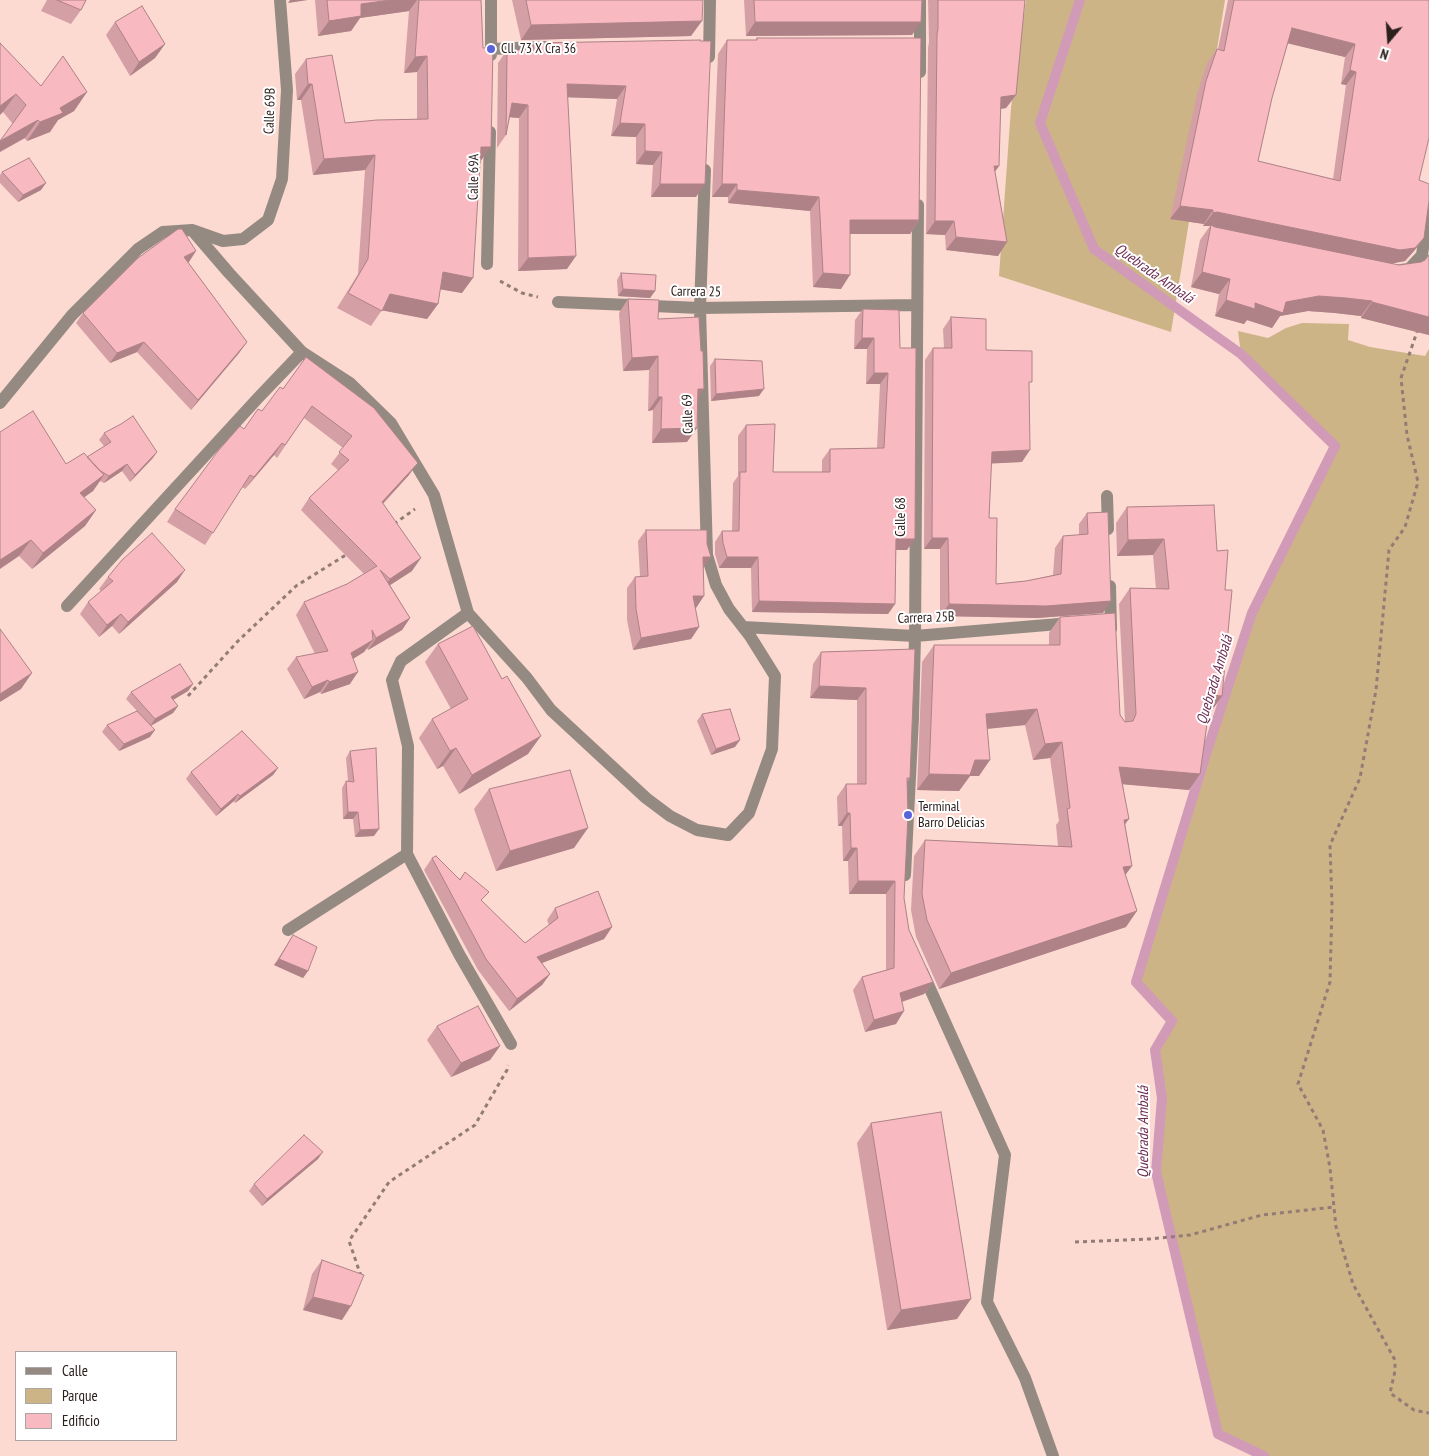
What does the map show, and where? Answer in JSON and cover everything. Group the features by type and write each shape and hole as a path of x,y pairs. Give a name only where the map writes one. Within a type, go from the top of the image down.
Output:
{"street":[{"name":"Calle 69B","path":"192,230 223,240 242,239 268,220 282,180 287,90 280,0"},
{"path":"491,0 491,68"},
{"path":"709,73 710,0"},
{"path":"920,0 916,43 920,82"},
{"path":"491,49 561,47"},
{"name":"Calle 69A","path":"487,264 490,117"},
{"name":"Calle 69","path":"468,613 526,678 551,710 646,798 670,816 697,830 728,835 749,813 772,749 775,676 729,609 716,585 707,555 700,308 706,161"},
{"name":"Calle 68","path":"904,892 913,718 915,636 918,188"},
{"path":"1390,272 1409,269 1422,255 1429,205"},
{"path":"0,403 72,315 138,249 163,232 192,230 302,352 350,383 391,423 434,495 468,613 401,661 392,680 408,746 407,854 459,954 511,1044"},
{"name":"Carrera 25","path":"558,302 700,308 917,305"},
{"path":"68,606 302,352"},
{"path":"1107,496 1109,544"},
{"path":"1109,572 1106,620 1112,638"},
{"name":"Carrera 25B","path":"743,627 915,636 1081,622"},
{"path":"288,930 407,854"},
{"path":"918,962 1005,1155 987,1302 1024,1378 1053,1456"}],"path":[{"path":"487,264 500,282 522,293 558,302"},
{"path":"1418,328 1401,378 1407,435 1418,482 1405,527 1389,550 1376,690 1360,778 1330,845 1332,904 1330,982 1298,1084 1323,1130 1330,1168 1336,1227 1353,1284 1395,1360 1395,1371 1390,1393 1414,1410 1429,1413"},
{"path":"389,527 434,495"},
{"path":"188,696 238,641 296,586 352,552"},
{"path":"361,1277 349,1241 389,1182 475,1125 507,1070 511,1044"},
{"path":"1075,1242 1150,1239 1190,1235 1262,1215 1334,1206"}],"green space":[{"path":"1026,0 1225,0 1171,332 999,276 1011,108"},
{"path":"1302,323 1349,324 1348,340 1370,347 1425,356 1429,349 1429,1456 1264,1456 1218,1434 1156,1172 1162,1098 1155,1050 1172,1021 1136,982 1250,620 1335,446 1241,354 1238,331 1268,338 1286,328"}],"building":[{"path":"57,0 86,0 81,10"},
{"path":"327,0 391,0 361,4 361,16 329,21"},
{"path":"419,0 481,0 483,48 493,47 491,147 481,147 473,278 443,272 438,304 390,294 382,311 348,293 368,259 375,155 324,159 312,84 308,84 306,59 332,55 345,123 428,119 427,56 415,57"},
{"path":"526,0 703,0 702,21 531,25"},
{"path":"754,0 922,0 921,22 755,22"},
{"path":"938,0 1025,0 1016,95 1001,97 999,166 994,166 1007,242 956,237 954,221 935,221"},
{"path":"1234,0 1429,0 1429,138 1419,180 1429,184 1429,201 1424,238 1415,248 1400,250 1217,212 1213,213 1213,210 1180,206 1206,81 1217,49 1224,51","holes":["1292,28 1355,44 1350,70 1356,72 1340,181 1258,161 1272,98"]},
{"path":"142,6 165,44 139,62 115,22"},
{"path":"757,38 921,38 919,220 850,220 850,275 823,273 819,197 737,190 737,184 722,184 727,40 757,40"},
{"path":"711,41 705,184 660,184 662,152 645,151 645,124 620,123 626,86 567,84 576,256 528,258 528,105 512,103 506,135 507,50 534,50 533,43"},
{"path":"0,43 41,86 63,56 87,92 60,108 63,113 40,122 38,120 0,141 26,105 16,94 0,106"},
{"path":"29,158 46,183 23,195 2,172"},
{"path":"1211,225 1399,265 1421,262 1429,255 1429,317 1372,301 1346,298 1319,296 1286,302 1283,313 1255,303 1255,309 1226,300 1230,279 1202,272"},
{"path":"178,229 182,229 196,251 184,257 247,342 198,400 144,342 117,353 83,313 138,258"},
{"path":"621,273 656,275 655,291 623,289"},
{"path":"628,299 659,300 658,319 699,317 701,351 703,351 704,389 698,389 697,428 661,429 662,397 658,397 658,356 632,358"},
{"path":"863,309 899,310 900,348 916,348 915,539 896,539 895,604 759,601 758,557 727,557 722,531 739,531 740,472 746,472 746,425 775,424 773,472 830,472 830,449 884,448 888,373 874,373 874,338 862,338"},
{"path":"951,317 986,319 986,350 1032,351 1032,382 1029,382 1030,450 992,452 989,518 997,518 996,584 1026,581 1061,574 1063,536 1088,534 1087,513 1108,512 1111,601 1046,606 949,604 948,538 932,538 933,348 952,348"},
{"path":"306,357 374,408 418,463 382,502 421,558 390,579 380,570 410,618 376,638 372,630 373,640 351,653 358,672 329,682 328,680 312,687 296,657 328,651 304,602 347,584 377,566 309,498 349,460 339,452 352,436 312,406 285,445 282,443 254,477 250,475 213,533 175,509 218,451 240,426 244,429 258,409 262,411 280,387 283,389"},
{"path":"715,359 762,361 764,389 716,394"},
{"path":"33,411 66,464 84,453 104,475 80,493 96,510 43,553 31,540 0,560 0,432"},
{"path":"133,416 157,452 135,475 127,464 109,476 99,470 87,457 111,442 104,433"},
{"path":"1214,505 1217,551 1228,550 1225,590 1232,590 1222,696 1211,695 1200,774 1119,767 1129,819 1124,820 1132,866 1123,867 1137,911 951,973 927,920 922,894 925,840 1072,847 1067,809 1070,808 1062,742 1045,744 1037,709 986,714 990,760 975,760 970,775 929,774 934,645 1060,645 1060,617 1115,613 1120,715 1125,722 1133,721 1136,714 1130,588 1169,589 1164,539 1128,540 1127,507"},
{"path":"646,530 707,530 707,544 711,557 703,557 704,596 693,596 699,627 641,638 636,609 635,577 648,576"},
{"path":"152,533 185,570 128,622 121,614 107,625 88,602 113,581 108,577 122,560"},
{"path":"473,626 502,679 507,676 541,736 472,775 456,748 450,751 432,719 468,699 438,644"},
{"path":"0,629 32,673 0,694"},
{"path":"915,649 910,778 907,778 908,816 904,898 909,930 933,982 900,993 904,1011 874,1020 862,977 894,968 895,881 858,881 857,848 851,848 850,813 847,813 846,784 866,784 866,688 819,686 821,652"},
{"path":"180,664 193,684 171,697 178,706 155,719 131,692"},
{"path":"730,709 740,740 716,749 702,714"},
{"path":"137,711 155,730 124,744 107,725"},
{"path":"242,731 278,768 240,796 238,794 221,809 191,772"},
{"path":"376,748 379,829 360,830 358,812 348,812 346,781 354,782 350,751"},
{"path":"570,770 588,828 510,851 489,789"},
{"path":"436,856 460,880 465,872 489,892 481,900 525,943 558,918 555,908 598,891 612,927 537,957 550,974 517,999 486,959 432,858"},
{"path":"293,935 317,947 308,971 279,959"},
{"path":"478,1006 500,1046 461,1063 437,1026"},
{"path":"941,1112 971,1299 901,1310 871,1123"},
{"path":"304,1135 323,1152 267,1199 254,1184"},
{"path":"322,1260 364,1275 351,1306 313,1297"}],"waterway":[{"name":"Quebrada Ambalá","path":"1080,0 1040,123 1094,249 1241,354 1335,446 1252,613 1206,754 1136,982 1172,1021 1155,1050 1162,1098 1156,1172 1218,1434 1264,1456"}],"place":[{"name":"Cll. 73 X Cra 36","path":"491,49"},
{"name":"Terminal Barro Delicias","path":"908,815"}]}
